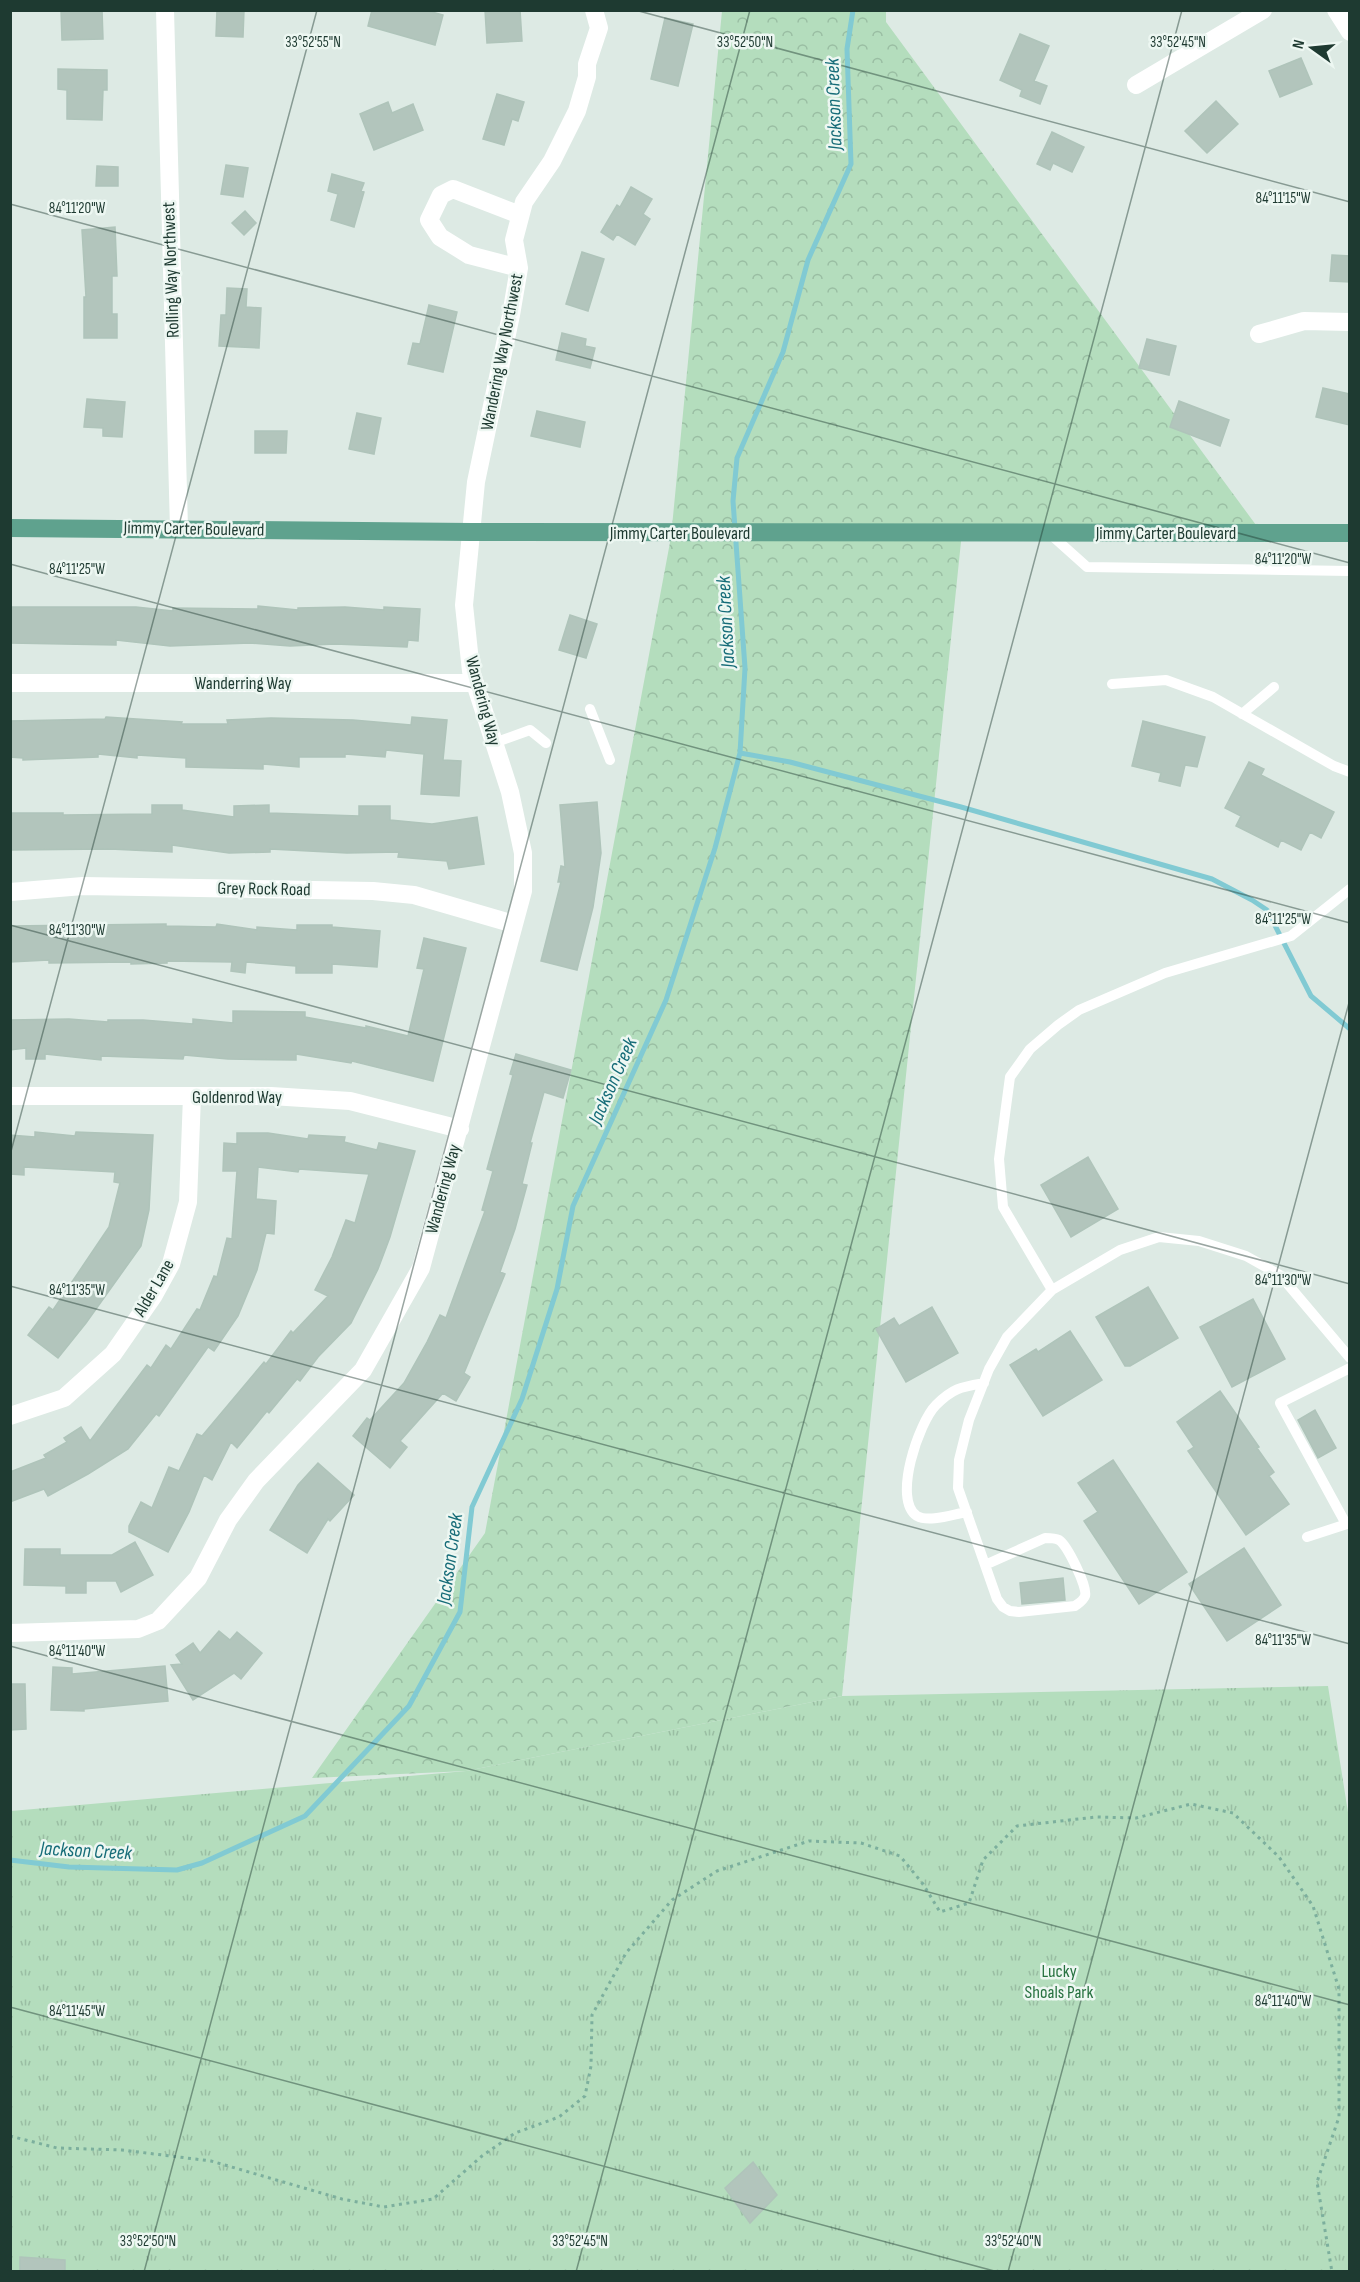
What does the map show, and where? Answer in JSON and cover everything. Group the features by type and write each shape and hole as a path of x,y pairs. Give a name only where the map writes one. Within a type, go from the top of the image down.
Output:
{"main road":[{"name":"Jimmy Carter Boulevard","path":"10,528 471,532 1350,533"}],"street":[{"name":"Rolling Way Northwest","path":"165,10 179,529"},
{"name":"Wandering Way Northwest","path":"471,532 476,482 519,268 514,240 524,202 552,161 577,111 587,77 587,64 599,28 594,10"},
{"path":"1136,85 1263,10"},
{"path":"1336,10 1350,32"},
{"path":"519,268 469,255 440,237 429,220 441,195 453,189 520,215"},
{"path":"1259,334 1304,321 1350,322"},
{"name":"Wandering Way","path":"10,1633 138,1629 158,1621 198,1578 228,1520 256,1481 363,1370 404,1302 421,1268 523,891 523,853 510,792 471,670 464,606 471,532"},
{"name":"Wanderring Way","path":"10,683 475,683"},
{"name":"Grey Rock Road","path":"10,892 83,886 373,891 414,896 514,924"},
{"name":"Goldenrod Way","path":"10,1096 271,1096 350,1101 460,1129"},
{"name":"Alder Lane","path":"10,1416 64,1398 112,1354 154,1295 171,1264 188,1202 192,1096"}],"lane":[{"path":"1049,533 1087,567 1350,571"},
{"path":"1112,684 1166,680 1213,697 1334,766 1350,772"},
{"path":"1242,714 1274,687"},
{"path":"590,709 610,760"},
{"path":"494,743 530,730 546,743"},
{"path":"1052,1290 1003,1208 1001,1188 999,1159 1010,1077 1030,1049 1058,1025 1090,1005 1165,973 1291,936 1350,889"},
{"path":"985,1565 1045,1538 1060,1540 1084,1582 1086,1594 1082,1602 1075,1606 1010,1611 997,1599 985,1565 967,1512 958,1488 959,1460 969,1420 1006,1337 1052,1290 1120,1250 1159,1237 1199,1241 1246,1256 1280,1275 1350,1358"},
{"path":"1307,1537 1348,1524 1280,1403 1350,1368"},
{"path":"967,1512 919,1518 909,1502 907,1478 911,1454 934,1407 956,1388 984,1383"}],"path":[{"path":"10,2136 57,2148 122,2150 211,2161 342,2199 384,2207 433,2199 482,2156 514,2133 559,2117 585,2096 591,2066 592,2015 626,1953 672,1900 717,1870 809,1841 861,1843 900,1856 923,1884 940,1912 969,1903 983,1860 1017,1826 1096,1817 1136,1818 1191,1804 1233,1813 1279,1857 1313,1906 1336,1979 1339,1989 1339,2116 1317,2182 1332,2271"}],"green space":[{"path":"722,11 886,11 886,22 1267,540 962,532 842,1696 466,1771 312,1778 485,1533 671,537"},
{"name":"Lucky Shoals Park","path":"1328,1686 1350,1825 1349,2271 11,2272 11,1811 466,1771 842,1696"}],"building":[{"path":"61,10 102,10 103,39 62,40"},
{"path":"217,10 244,10 243,37 216,36"},
{"path":"372,10 425,10 443,15 435,45 368,26"},
{"path":"485,10 520,10 522,41 487,43"},
{"path":"665,18 693,24 678,86 651,79"},
{"path":"1020,34 1049,46 1034,81 1047,86 1040,104 1020,96 1022,90 1000,80"},
{"path":"1301,58 1312,84 1280,97 1269,71"},
{"path":"58,69 107,70 107,90 103,90 102,120 67,119 67,90 58,89"},
{"path":"497,94 524,102 518,121 512,119 504,145 483,139"},
{"path":"1216,101 1238,124 1207,153 1185,131"},
{"path":"388,102 392,113 413,104 423,130 374,150 360,114"},
{"path":"1052,132 1084,147 1072,172 1053,163 1050,170 1037,164"},
{"path":"226,165 248,168 243,197 221,194"},
{"path":"97,166 118,167 118,186 96,186"},
{"path":"332,174 364,183 361,191 364,192 354,227 331,220 338,194 328,191"},
{"path":"631,187 652,199 643,214 650,219 635,245 617,234 613,240 601,232 617,205 620,207"},
{"path":"245,211 256,223 244,235 232,223"},
{"path":"115,227 117,276 112,276 112,314 117,314 117,338 84,338 84,297 86,297 82,230"},
{"path":"582,252 604,259 588,311 566,304"},
{"path":"1332,255 1350,256 1350,282 1330,281"},
{"path":"227,288 247,289 246,307 261,308 259,348 219,346 221,315 226,315"},
{"path":"429,305 457,312 443,372 408,364 413,343 420,344"},
{"path":"562,333 586,339 585,346 595,348 590,368 556,360"},
{"path":"1147,339 1176,346 1169,375 1139,368"},
{"path":"1323,388 1350,394 1350,425 1316,417"},
{"path":"87,399 125,402 122,437 103,436 103,428 84,427"},
{"path":"1179,401 1229,420 1220,446 1170,427"},
{"path":"537,411 585,422 580,447 531,436"},
{"path":"357,413 381,418 374,454 349,449"},
{"path":"255,431 287,431 286,453 255,453"},
{"path":"258,606 298,610 298,608 345,607 384,610 384,607 420,609 418,641 408,640 407,647 335,644 290,646 250,643 170,646 116,640 116,645 10,643 10,607 136,607 173,611 173,608 258,609"},
{"path":"570,615 597,624 586,658 559,650"},
{"path":"106,717 182,722 181,724 228,724 227,720 271,718 353,720 411,725 412,717 447,720 443,760 461,761 459,796 421,794 424,754 386,750 385,757 345,754 345,757 299,757 299,767 263,764 263,769 186,767 186,758 137,755 137,758 98,754 98,757 23,760 23,758 10,757 10,721 105,719"},
{"path":"1143,721 1205,737 1197,767 1185,765 1180,786 1159,781 1161,773 1132,766"},
{"path":"1249,762 1264,769 1261,775 1334,812 1321,838 1310,832 1301,850 1281,840 1278,847 1236,826 1241,816 1225,808"},
{"path":"597,802 601,853 593,907 577,970 541,961 561,882 558,882 561,866 565,867 560,805"},
{"path":"152,805 182,805 182,810 234,817 234,806 269,805 269,813 359,816 359,806 390,806 390,820 432,824 477,817 484,864 449,869 447,861 398,857 399,852 347,853 270,849 270,852 229,853 172,845 172,852 110,849 10,850 10,813 152,814"},
{"path":"166,924 166,926 216,927 217,924 257,930 257,927 297,930 297,925 332,925 332,927 380,931 377,967 332,964 332,973 296,973 296,966 246,962 245,973 231,971 232,962 167,961 167,963 131,964 131,962 49,963 49,960 10,962 10,926"},
{"path":"424,938 466,948 433,1081 352,1061 351,1063 296,1054 296,1060 228,1059 184,1055 183,1059 101,1056 101,1060 45,1054 45,1059 26,1059 26,1048 10,1050 10,1020 69,1019 108,1022 108,1020 143,1020 193,1024 193,1019 233,1023 233,1011 305,1012 305,1017 366,1028 366,1026 408,1036 424,969 417,968"},
{"path":"516,1054 571,1070 563,1098 544,1092 522,1184 527,1185 500,1272 505,1274 464,1373 470,1377 456,1401 443,1393 400,1441 407,1447 390,1468 353,1436 367,1418 370,1420 404,1383 440,1315 446,1318 485,1211 482,1210 493,1171 487,1169 513,1075 510,1074"},
{"path":"35,1132 75,1136 76,1132 153,1135 149,1210 141,1246 58,1358 28,1335 49,1307 53,1310 109,1227 120,1183 114,1182 115,1172 24,1167 24,1175 10,1174 10,1135 35,1137"},
{"path":"237,1133 268,1133 308,1139 309,1135 345,1137 344,1142 377,1150 379,1143 415,1151 390,1237 378,1269 351,1323 318,1357 300,1381 297,1379 269,1413 267,1411 237,1448 231,1442 212,1480 204,1475 189,1512 168,1552 129,1532 129,1526 141,1502 152,1508 169,1467 179,1471 197,1434 202,1436 264,1362 266,1364 291,1331 293,1333 328,1296 315,1290 332,1257 346,1220 355,1223 369,1174 299,1169 298,1172 258,1167 256,1199 276,1201 274,1234 266,1233 257,1270 238,1316 214,1351 208,1347 159,1416 156,1414 128,1449 48,1496 44,1489 10,1502 10,1472 46,1458 44,1455 67,1442 64,1438 81,1427 90,1441 147,1365 151,1368 166,1345 171,1349 197,1309 200,1310 214,1276 217,1277 227,1238 232,1239 237,1171 223,1171 224,1143 237,1144"},
{"path":"1088,1157 1118,1209 1071,1237 1041,1185"},
{"path":"1148,1287 1178,1338 1130,1366 1125,1366 1096,1317"},
{"path":"1253,1299 1285,1359 1232,1387 1200,1327"},
{"path":"932,1307 958,1353 906,1382 876,1329 894,1318 899,1326"},
{"path":"1070,1331 1102,1380 1043,1416 1010,1365 1036,1349 1038,1352"},
{"path":"1220,1391 1259,1447 1257,1448 1274,1472 1269,1476 1289,1504 1246,1535 1188,1451 1194,1447 1177,1422"},
{"path":"1315,1410 1336,1448 1318,1458 1298,1420"},
{"path":"1113,1460 1187,1572 1139,1604 1084,1521 1098,1512 1078,1483"},
{"path":"318,1463 354,1495 330,1521 328,1519 307,1553 270,1530 298,1485"},
{"path":"135,1542 153,1575 121,1592 116,1581 86,1581 86,1593 66,1593 66,1586 24,1585 25,1549 60,1549 60,1555 112,1555"},
{"path":"1244,1548 1281,1605 1227,1641 1189,1584"},
{"path":"1063,1578 1065,1600 1022,1604 1020,1583"},
{"path":"219,1631 230,1640 237,1632 262,1653 241,1679 234,1673 193,1700 171,1665 182,1664 176,1655 193,1643 200,1653"},
{"path":"165,1666 168,1701 84,1709 84,1711 51,1710 53,1667 72,1668 72,1674"},
{"path":"10,1684 25,1684 26,1729 10,1730"},
{"path":"753,2162 777,2195 750,2223 725,2188"},
{"path":"20,2257 65,2260 65,2271 20,2271"}],"waterway":[{"name":"Jackson Creek","path":"10,1860 69,1867 177,1870 202,1863 305,1816 409,1706 460,1612 472,1507 522,1399 557,1289 573,1206 666,1000 715,848 740,753 745,668 733,501 737,458 783,352 808,260 851,164 847,49 853,10"},
{"path":"740,753 790,762 961,807 1212,879 1267,910 1311,996 1350,1029"}]}
